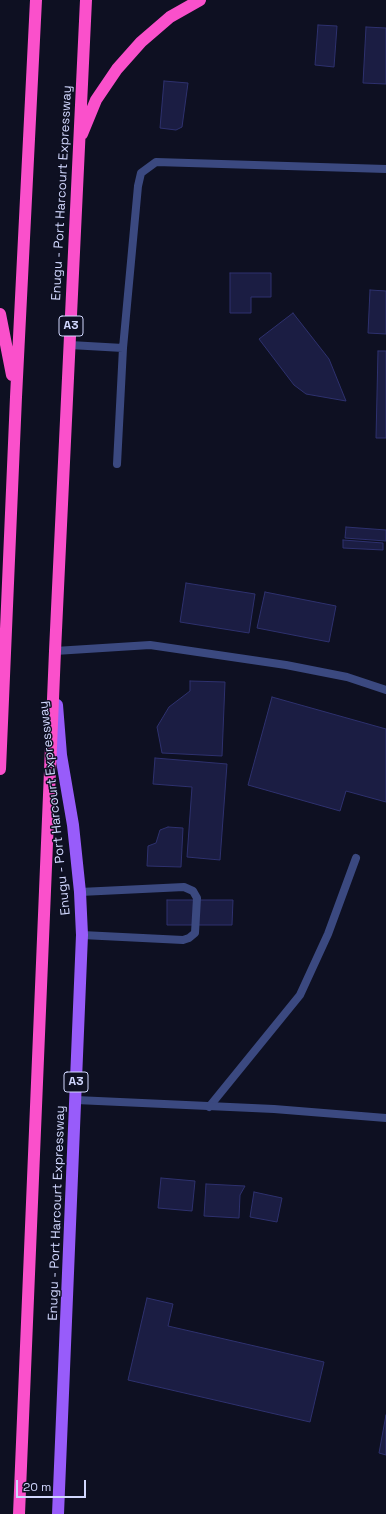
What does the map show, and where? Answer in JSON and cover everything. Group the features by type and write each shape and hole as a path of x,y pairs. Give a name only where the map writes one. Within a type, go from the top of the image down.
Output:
{"highway":[{"path":"0,769 16,397 36,0"},
{"name":"Enugu - Port Harcourt Expressway","path":"19,1514 55,651 86,0"},
{"path":"78,144 96,100 117,69 141,42 170,17 200,0"},
{"path":"0,314 16,397"}],"main road":[{"path":"0,655 6,635"},
{"name":"Enugu - Port Harcourt Expressway","path":"55,651 55,682 61,755 73,825 80,892 82,935 58,1514"}],"street":[{"path":"116,464 123,348 138,186 141,173 156,162 386,169"},
{"path":"70,345 123,348"},
{"path":"55,651 150,644 286,665 347,677 386,690"},
{"path":"209,1107 300,995 328,934 356,858"},
{"path":"80,892 184,888 193,891 197,898 195,933 189,938 183,940 82,935"},
{"path":"76,1100 274,1109 386,1118"}],"building":[{"path":"318,25 337,26 334,67 315,65"},
{"path":"366,27 386,28 386,84 363,83"},
{"path":"164,81 188,83 182,127 176,130 160,128"},
{"path":"230,273 271,273 271,297 251,297 251,313 230,313"},
{"path":"370,290 386,291 386,334 368,333"},
{"path":"293,313 329,359 346,401 306,394 294,385 259,339"},
{"path":"378,351 386,351 386,438 376,438"},
{"path":"346,527 386,530 386,541 345,538"},
{"path":"343,540 383,543 383,550 343,548"},
{"path":"186,583 255,594 249,633 180,622"},
{"path":"265,592 336,606 329,642 257,628"},
{"path":"190,681 225,682 222,756 162,753 157,727 169,707 190,691"},
{"path":"272,697 386,729 386,802 346,791 340,811 248,785"},
{"path":"155,758 227,764 220,860 187,857 192,787 153,784"},
{"path":"168,827 183,828 181,867 147,866 148,846 156,843 160,830"},
{"path":"167,900 233,900 232,925 167,925"},
{"path":"161,1178 195,1181 192,1211 158,1208"},
{"path":"206,1184 245,1186 240,1195 239,1218 204,1216"},
{"path":"254,1192 282,1198 277,1222 250,1217"},
{"path":"147,1298 173,1304 168,1326 324,1362 310,1422 128,1380"},
{"path":"386,1415 386,1455 379,1453"}]}
